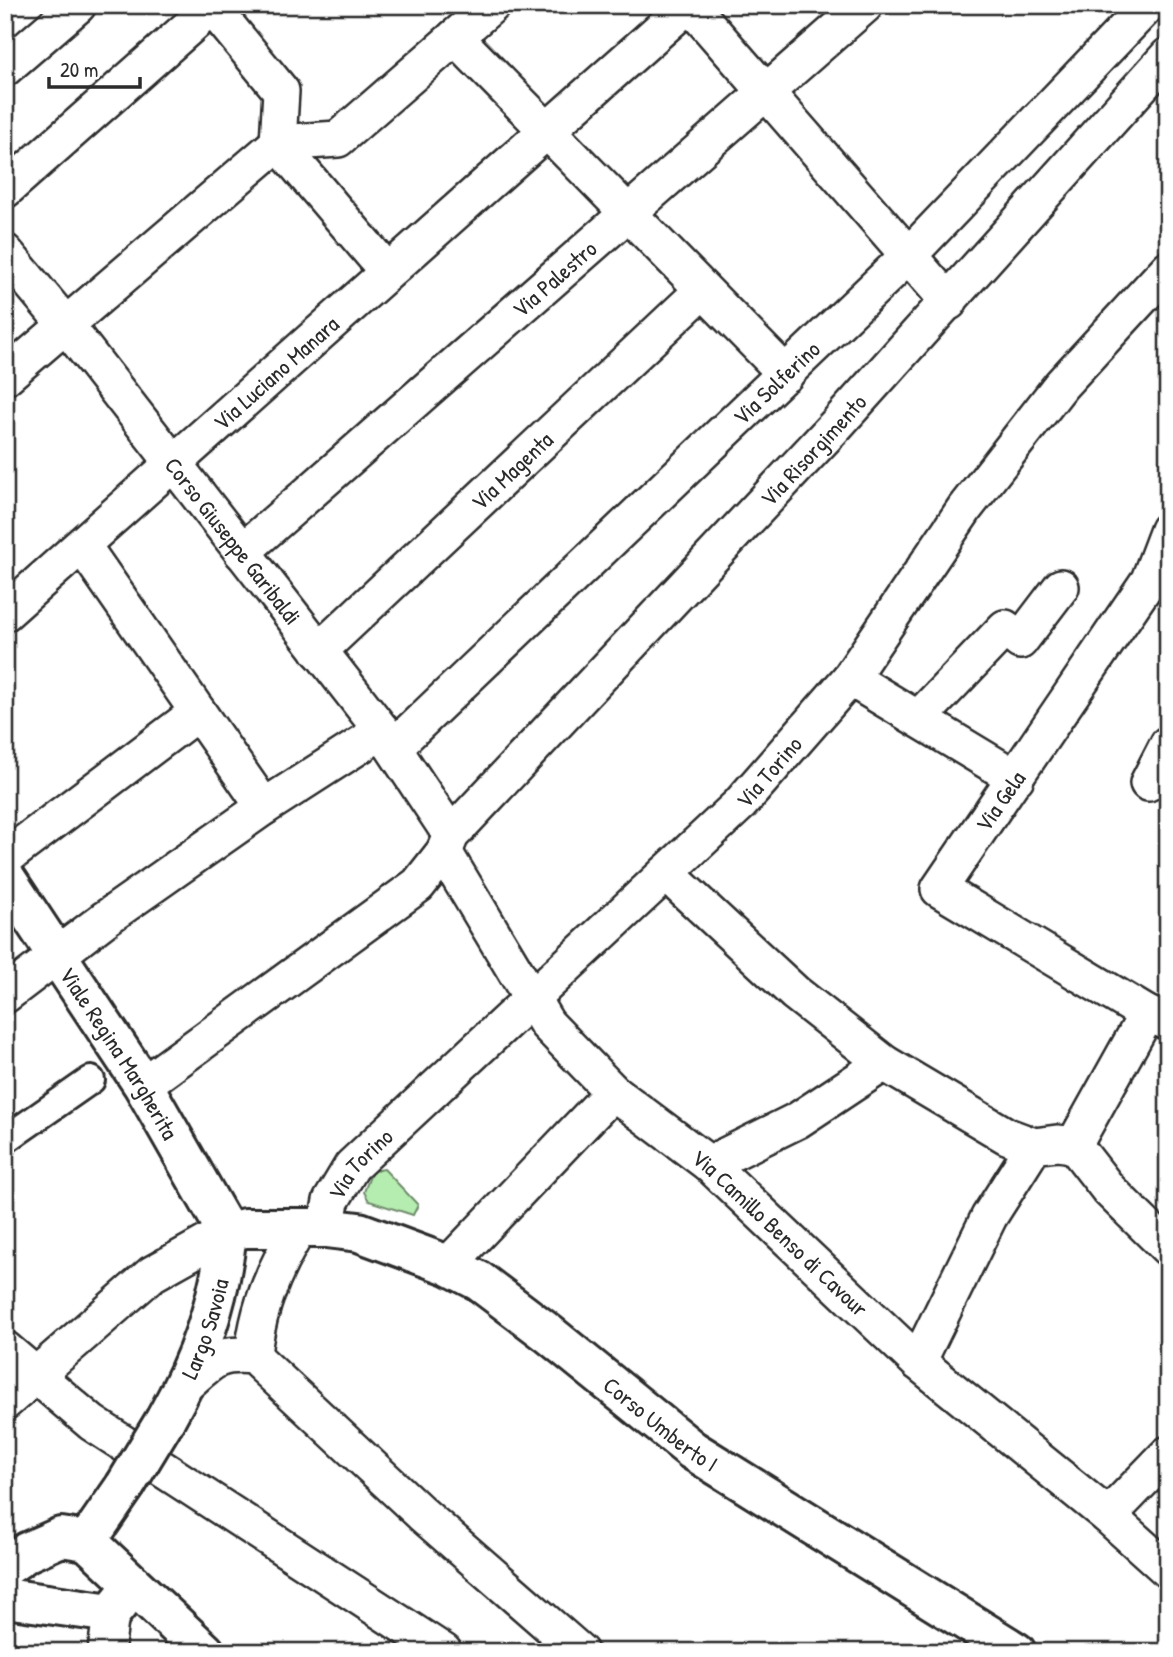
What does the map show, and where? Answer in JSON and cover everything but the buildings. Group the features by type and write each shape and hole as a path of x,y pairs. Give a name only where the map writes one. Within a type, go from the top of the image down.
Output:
{"street":[{"path":"5,68 78,5"},
{"path":"5,377 278,143 338,139 492,5"},
{"path":"689,5 764,94 949,302"},
{"name":"Via Luciano Manara","path":"5,613 174,465 545,130 689,5"},
{"name":"Via Palestro","path":"242,552 865,5"},
{"name":"Via Solferino","path":"5,995 106,918 264,807 388,739 786,374 908,256 1147,5"},
{"path":"5,190 213,6 281,91 278,143 387,271"},
{"path":"455,37 786,374"},
{"name":"Via Risorgimento","path":"143,1085 418,885 448,843 949,302 1168,56"},
{"name":"Corso Giuseppe Garibaldi","path":"5,252 65,324 388,739 448,843"},
{"name":"Via Torino","path":"253,1356 256,1322 280,1259 312,1228 352,1166 740,804 850,678 965,508 1061,385 1168,270"},
{"name":"Via Magenta","path":"319,651 703,290"},
{"name":"Via Gela","path":"1145,1011 939,889 1149,580 1168,530"},
{"path":"82,545 264,807"},
{"path":"919,718 1005,628 1020,641 1061,587"},
{"path":"850,678 1016,778"},
{"path":"5,858 198,712"},
{"path":"1148,783 1168,744"},
{"name":"Via Camillo Benso di Cavour","path":"448,843 547,1024 613,1092 709,1164 918,1362 1108,1516 1168,1570"},
{"path":"666,873 795,993 884,1063 1007,1136 1034,1146 1057,1143 1074,1145 1109,1191 1168,1248"},
{"name":"Viale Regina Margherita","path":"5,877 56,958 143,1085 227,1232"},
{"path":"1074,1145 1145,1011"},
{"path":"709,1164 798,1120 884,1063"},
{"path":"5,1140 91,1080"},
{"path":"448,1265 613,1092"},
{"path":"918,1362 989,1217 1034,1146"},
{"name":"Corso Umberto I","path":"227,1232 245,1228 312,1228 359,1232 448,1265 479,1281 692,1450 1016,1652"},
{"path":"5,1402 15,1354 227,1232"},
{"name":"Largo Savoia","path":"87,1541 125,1486 184,1385 211,1323 219,1295 227,1232"},
{"path":"184,1385 215,1358 229,1353 253,1356 562,1646"},
{"path":"15,1354 92,1423 444,1652"},
{"path":"1108,1516 1168,1454"},
{"path":"5,1567 27,1552 61,1537 87,1541 122,1599 205,1652"},
{"path":"5,1598 122,1599"},
{"path":"106,1652 122,1599"}],"green space":[{"path":"384,1169 418,1205 413,1215 369,1201 364,1192 372,1171"}]}
